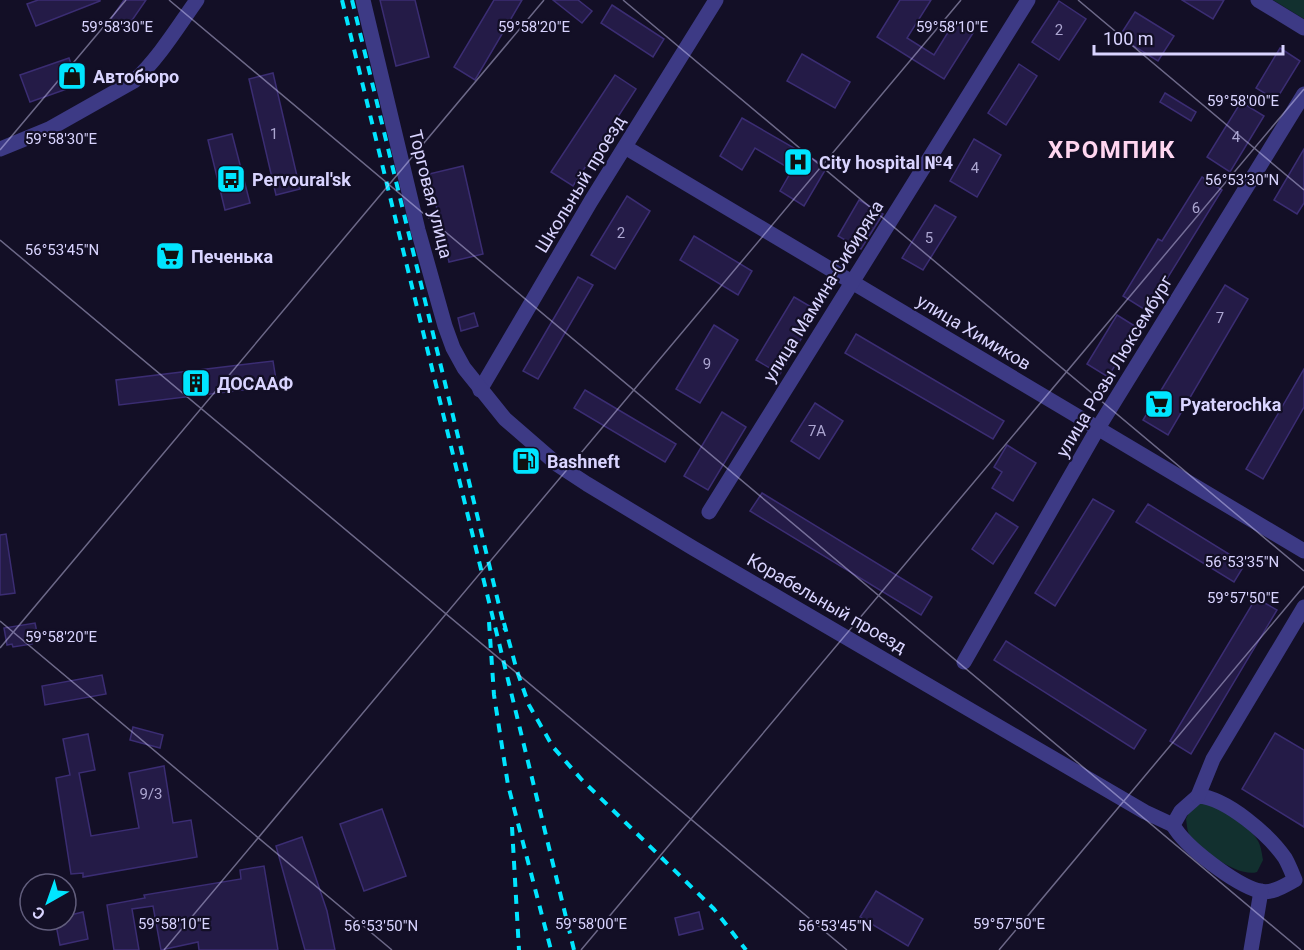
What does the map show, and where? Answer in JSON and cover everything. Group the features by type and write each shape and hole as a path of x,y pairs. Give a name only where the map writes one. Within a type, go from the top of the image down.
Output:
{"street":[{"path":"0,149 49,129 134,81 146,70 197,0"},
{"name":"Торговая улица","path":"363,0 418,230 445,326 453,348 480,390"},
{"name":"Школьный проезд","path":"480,390 716,0"},
{"name":"улица Мамина-Сибиряка","path":"709,512 1028,0"},
{"path":"1258,0 1304,28"},
{"name":"улица Розы Люксембург","path":"964,662 1098,428 1304,94"},
{"name":"улица Химиков","path":"625,147 1304,551"},
{"name":"Корабельный проезд","path":"480,390 505,419 534,446 587,484 1145,812 1173,825"},
{"path":"1198,796 1211,798 1227,807 1272,841 1287,860 1299,882 1277,890 1261,891 1232,879 1179,837 1173,825 1181,811 1198,796 1213,759 1304,607"},
{"path":"1251,950 1261,891"}],"green space":[{"path":"1273,0 1304,0 1304,19"},
{"path":"1204,801 1234,817 1254,835 1260,845 1263,860 1257,872 1241,871 1221,862 1196,843 1190,835 1186,819 1191,808"}],"building":[{"path":"38,0 100,1 36,26 27,4"},
{"path":"124,0 146,0 126,29 111,19"},
{"path":"380,0 415,0 429,57 396,66"},
{"path":"494,0 522,0 475,80 454,67"},
{"path":"553,0 578,0 592,11 582,23"},
{"path":"900,0 931,0 907,38 934,55 955,21 973,33 944,79 877,37"},
{"path":"1182,0 1224,0 1213,19"},
{"path":"1059,1 1086,19 1059,60 1032,42"},
{"path":"612,5 664,39 653,57 601,23"},
{"path":"1135,12 1174,36 1158,61 1119,37"},
{"path":"1280,48 1300,61 1276,100 1256,88"},
{"path":"802,54 850,82 835,108 787,81"},
{"path":"69,58 78,85 30,102 20,75"},
{"path":"1019,64 1037,76 1006,125 988,113"},
{"path":"273,73 300,189 276,195 249,79"},
{"path":"615,75 636,89 573,186 551,172"},
{"path":"1165,93 1196,112 1191,121 1160,102"},
{"path":"1241,102 1264,116 1230,172 1207,157"},
{"name":"City hospital №4","path":"742,118 827,167 804,206 780,191 792,170 755,148 742,170 720,156"},
{"name":"Pervoural'sk","path":"232,134 250,203 225,210 208,140"},
{"path":"974,139 1001,155 977,197 950,181"},
{"path":"1304,149 1304,203 1297,214 1274,200"},
{"path":"463,166 483,254 449,262 429,174"},
{"path":"1202,177 1222,190 1147,311 1123,296 1158,239 1162,241"},
{"path":"627,196 650,211 615,269 591,255"},
{"path":"859,200 883,214 861,249 838,236"},
{"path":"935,205 956,217 923,270 902,258"},
{"path":"694,236 752,271 738,295 680,260"},
{"path":"578,277 593,285 538,379 523,371"},
{"path":"1225,285 1248,299 1168,435 1143,420"},
{"path":"794,297 818,311 780,374 756,360"},
{"path":"474,313 478,326 461,331 458,318"},
{"path":"1117,315 1138,328 1108,377 1087,364"},
{"path":"714,325 738,340 700,403 676,389"},
{"path":"856,334 1004,421 993,439 845,353"},
{"name":"ДОСААФ","path":"273,361 277,386 119,405 116,380"},
{"path":"1304,369 1304,407 1263,479 1246,469"},
{"path":"585,390 676,444 665,462 574,408"},
{"path":"815,403 843,421 819,459 791,441"},
{"path":"722,412 746,427 708,490 684,476"},
{"path":"1007,445 1036,463 1013,501 992,488 1002,472 994,467"},
{"path":"762,493 932,597 921,615 750,511"},
{"path":"1093,499 1114,511 1055,606 1035,593"},
{"path":"1148,504 1245,564 1234,582 1136,522"},
{"path":"996,513 1018,527 993,564 972,549"},
{"path":"6,534 15,593 0,595 0,535"},
{"path":"1256,598 1277,610 1191,754 1170,741"},
{"path":"35,623 38,637 31,638 32,644 13,647 12,644 7,645 4,628"},
{"path":"1006,641 1146,730 1134,749 994,660"},
{"path":"102,675 106,694 45,705 42,686"},
{"path":"133,727 163,735 160,748 130,740"},
{"path":"1275,733 1304,750 1304,827 1242,789"},
{"path":"88,734 95,770 79,773 91,836 139,828 129,773 164,766 173,823 191,820 197,857 83,877 83,873 71,872 56,778 70,775 63,739"},
{"path":"382,809 406,876 364,891 340,824"},
{"path":"302,837 327,911 335,950 305,950 276,846"},
{"path":"264,866 278,950 199,950 198,942 161,950 153,906 132,909 139,950 114,950 107,905 145,898 144,895 241,879 240,870"},
{"path":"876,891 923,919 908,946 860,917"},
{"path":"83,912 88,939 60,945 57,932 78,932 78,913"},
{"path":"699,912 703,929 679,935 675,918"}],"railway":[{"path":"342,0 574,950"},
{"path":"352,0 505,630"},
{"path":"489,622 494,695 508,785 551,950"},
{"path":"504,623 529,705 553,747 582,780 714,909 746,950"},
{"path":"512,827 519,950"}],"place":[{"name":"Автобюро","path":"72,76"},
{"name":"City hospital №4","path":"798,162"},
{"name":"Pervoural'sk","path":"231,179"},
{"name":"Печенька","path":"170,256"},
{"name":"ДОСААФ","path":"196,383"},
{"name":"Pyaterochka","path":"1159,404"},
{"name":"Bashneft","path":"526,461"}],"district":[{"name":"ХРОМПИК","path":"1112,150"}]}
